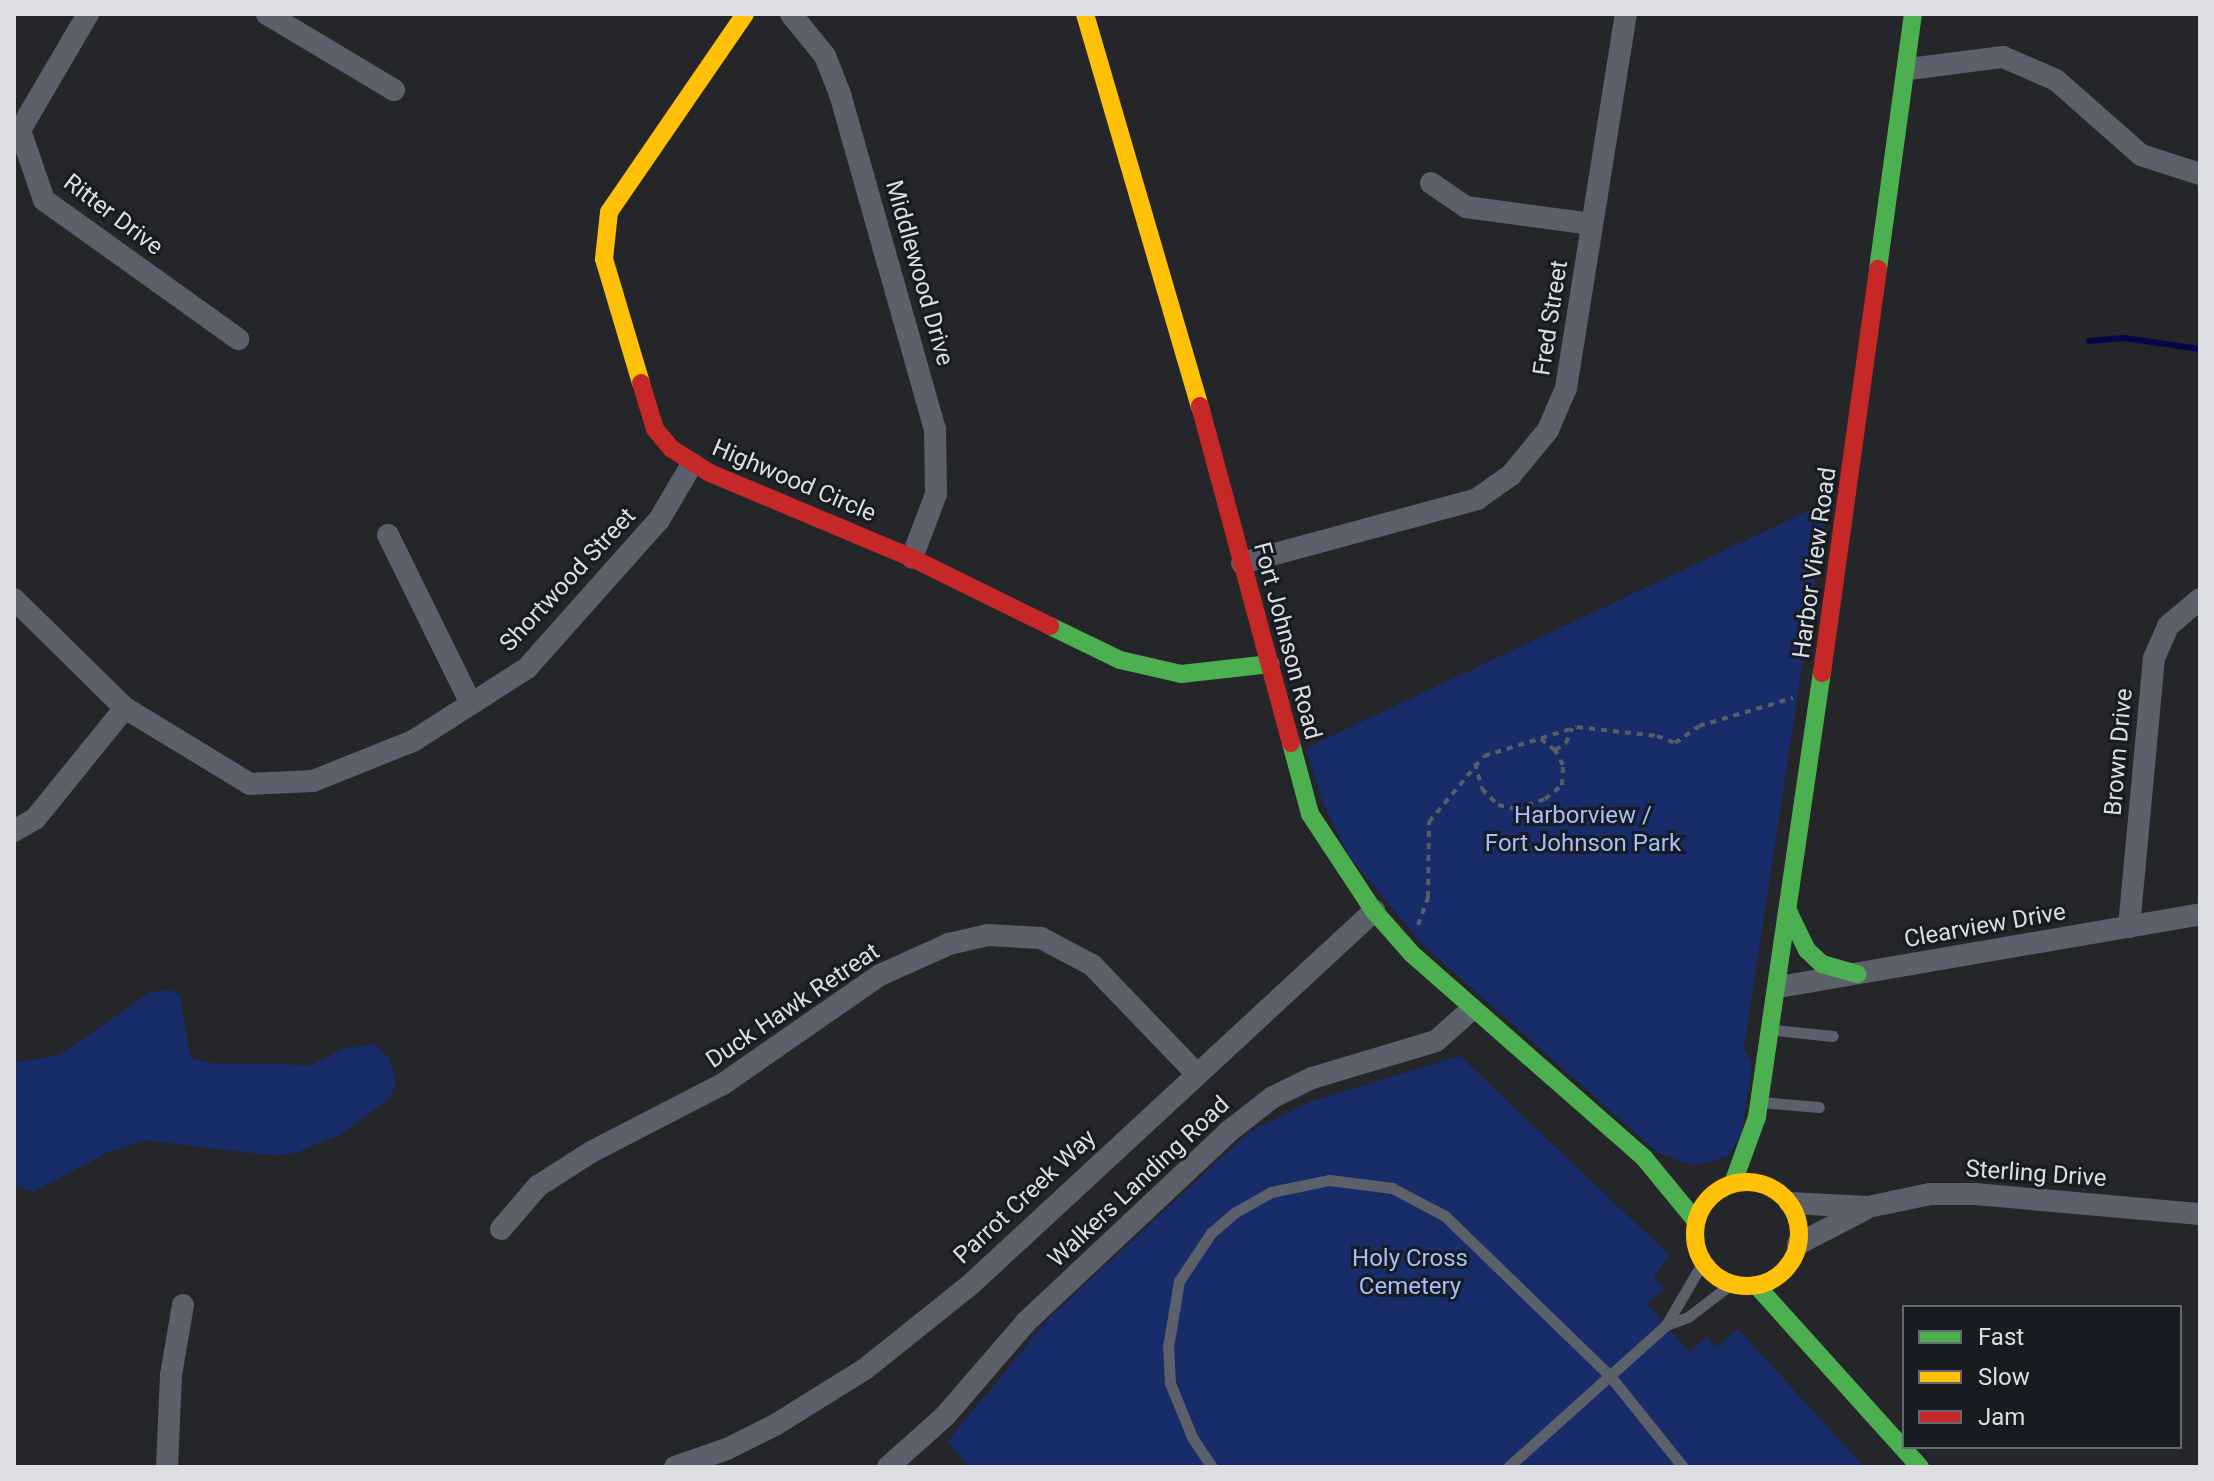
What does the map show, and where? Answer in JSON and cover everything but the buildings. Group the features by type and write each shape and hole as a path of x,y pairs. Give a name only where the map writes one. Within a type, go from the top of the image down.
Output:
{"main road":[{"name":"Highwood Circle","path":"745,14 636,168 609,212 604,259 645,405 655,429 692,464 912,558 1139,666 1181,674 1270,664"},
{"name":"Fort Johnson Road","path":"1085,14 1242,563 1310,814 1374,911 1402,942 1472,1009 1645,1159 1696,1221"},
{"name":"Harbor View Road","path":"1727,1186 1758,1110 1779,987 1909,69 1913,14"},
{"path":"1789,913 1807,950 1822,964 1858,974"},
{"name":"Harbor View Road","path":"1758,1110 1762,1161 1783,1197"},
{"name":"Fort Johnson Road","path":"1645,1159 1727,1186"},
{"path":"1763,1184 1783,1197 1799,1230 1798,1244 1786,1269 1756,1285 1731,1284 1703,1262 1696,1221 1727,1186 1763,1184"},
{"path":"1786,1269 1797,1310 1818,1355"},
{"path":"1756,1285 1902,1447"},
{"path":"1904,1449 1920,1467"}],"street":[{"name":"Ritter Drive","path":"88,14 20,130 44,200 238,339"},
{"path":"267,14 394,90"},
{"name":"Middlewood Drive","path":"791,14 825,56 840,94 935,429 936,494 912,558"},
{"name":"Fred Street","path":"1242,563 1477,499 1511,475 1548,430 1566,388 1626,14"},
{"path":"1909,69 2003,57 2056,80 2141,155 2200,174"},
{"path":"1431,183 1466,207 1592,224"},
{"name":"Shortwood Street","path":"14,599 125,708 250,784 313,781 413,741 527,668 659,520 692,464"},
{"path":"388,535 470,702"},
{"name":"Brown Drive","path":"2129,927 2154,658 2168,626 2200,599"},
{"path":"14,831 35,819 125,708"},
{"name":"Parrot Creek Way","path":"675,1467 727,1449 775,1425 865,1369 970,1285 1374,911"},
{"name":"Clearview Drive","path":"1779,987 2200,914"},
{"name":"Duck Hawk Retreat","path":"501,1229 538,1186 593,1151 723,1084 880,975 949,944 987,935 1041,938 1092,965 1196,1073"},
{"name":"Walkers Landing Road","path":"888,1467 945,1416 1026,1322 1239,1123 1273,1097 1312,1078 1436,1041 1472,1009"},
{"name":"Sterling Drive","path":"1798,1244 1868,1207 1930,1194 1975,1194 2200,1214"},
{"name":"Sterling Drive","path":"1783,1197 1868,1207"},
{"path":"167,1467 171,1375 183,1305"}],"lane":[{"path":"1772,1030 1833,1036"},
{"path":"1758,1110 1819,1107"},
{"path":"1212,1467 1192,1437 1170,1383 1168,1347 1179,1281 1211,1233 1234,1213 1297,1183 1360,1180 1392,1188 1445,1216 1610,1376 1683,1467"},
{"path":"1508,1467 1666,1325 1703,1262"},
{"path":"1666,1325 1688,1317 1731,1284"}],"path":[{"path":"1402,942 1427,911 1429,822 1475,763 1537,736 1572,728 1657,736 1675,743 1699,726 1793,698 1820,698"},
{"path":"1555,750 1566,743 1572,728"},
{"path":"1475,763 1488,797 1516,809 1545,799 1562,785 1563,765 1555,750 1537,736"}],"green space":[{"name":"Harborview / Fort Johnson Park","path":"1827,502 1744,1048 1752,1064 1741,1136 1728,1156 1693,1166 1657,1152 1423,945 1349,856 1322,801 1306,748"},
{"path":"171,990 180,996 190,1057 208,1063 311,1065 343,1049 374,1044 389,1057 396,1083 390,1098 341,1134 298,1152 276,1156 144,1140 107,1153 33,1192 14,1185 14,1063 60,1055 150,992"},
{"name":"Holy Cross Cemetery","path":"1460,1056 1669,1255 1654,1278 1664,1289 1647,1304 1690,1352 1707,1337 1717,1347 1738,1329 1864,1467 970,1467 947,1442 1050,1317 1249,1132 1312,1101"}],"waterway":[{"path":"2089,341 2124,338 2200,349"}],"traffic: fast":[{"path":"1878,269 1913,14"},
{"path":"1050,626 1120,660 1181,674 1270,664"},
{"path":"1733,1183 1757,1117 1822,673"},
{"path":"1291,743 1310,814 1374,911 1412,954 1645,1159 1696,1221"},
{"path":"1789,913 1807,950 1822,964 1858,974"},
{"path":"1756,1285 1902,1447"},
{"path":"1904,1449 1920,1467"}],"traffic: slow":[{"path":"641,383 604,259 609,212 745,14"},
{"path":"1085,14 1200,406"},
{"path":"1747,1182 1767,1186 1784,1197 1795,1214 1799,1234 1795,1254 1784,1271 1767,1282 1747,1286 1727,1282 1710,1271 1699,1254 1695,1234 1699,1214 1710,1197 1727,1186 1747,1182"}],"traffic: jam":[{"path":"1822,673 1878,269"},
{"path":"641,383 655,429 672,449 710,473 912,558 1050,626"},
{"path":"1200,406 1291,743"}]}
